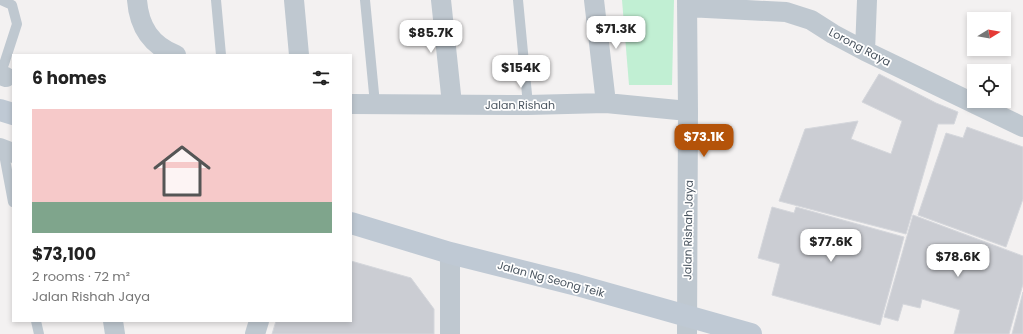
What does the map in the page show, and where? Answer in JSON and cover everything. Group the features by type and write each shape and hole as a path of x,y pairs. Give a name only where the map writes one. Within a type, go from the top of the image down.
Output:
{"main road":[{"path":"0,110 12,114"},
{"name":"Jalan Ng Seong Teik","path":"352,223 450,253 577,285 687,325 751,334"}],"street":[{"path":"137,0 141,20 147,33 156,44 174,54"},
{"path":"294,0 299,54"},
{"path":"442,0 452,104"},
{"path":"594,0 606,103"},
{"path":"865,51 868,0"},
{"name":"Lorong Raya","path":"687,4 786,12 811,20 865,51 1023,127"},
{"name":"Jalan Rishah Jaya","path":"687,4 687,325"},
{"name":"Jalan Rishah","path":"352,104 528,105 606,103 688,110"},
{"path":"450,253 450,334"},
{"path":"113,322 115,334"},
{"path":"255,334 259,322"}],"lane":[{"path":"1,0 12,5 17,24 2,74"},
{"path":"216,0 221,54"},
{"path":"365,0 375,104"},
{"path":"518,0 528,105"},
{"path":"5,150 12,196"},
{"path":"36,322 39,334"}],"green space":[{"path":"622,0 674,0 672,85 629,85"}],"building":[{"path":"879,74 936,103 958,112 954,124 938,124 906,234 779,201 805,129 858,121 851,139 891,154 902,121 862,102"},
{"path":"967,127 1023,147 1023,199 1006,247 918,215 946,133 963,138"},
{"path":"772,207 794,213 796,207 904,237 880,325 772,295 780,264 758,258"},
{"path":"913,215 1023,256 1023,284 1009,334 954,334 960,310 922,299 920,308 903,304 898,321 884,317"},
{"path":"352,261 411,278 434,309 434,334 272,334 276,322 352,322"},
{"path":"1023,292 1023,334 1012,334"}]}
